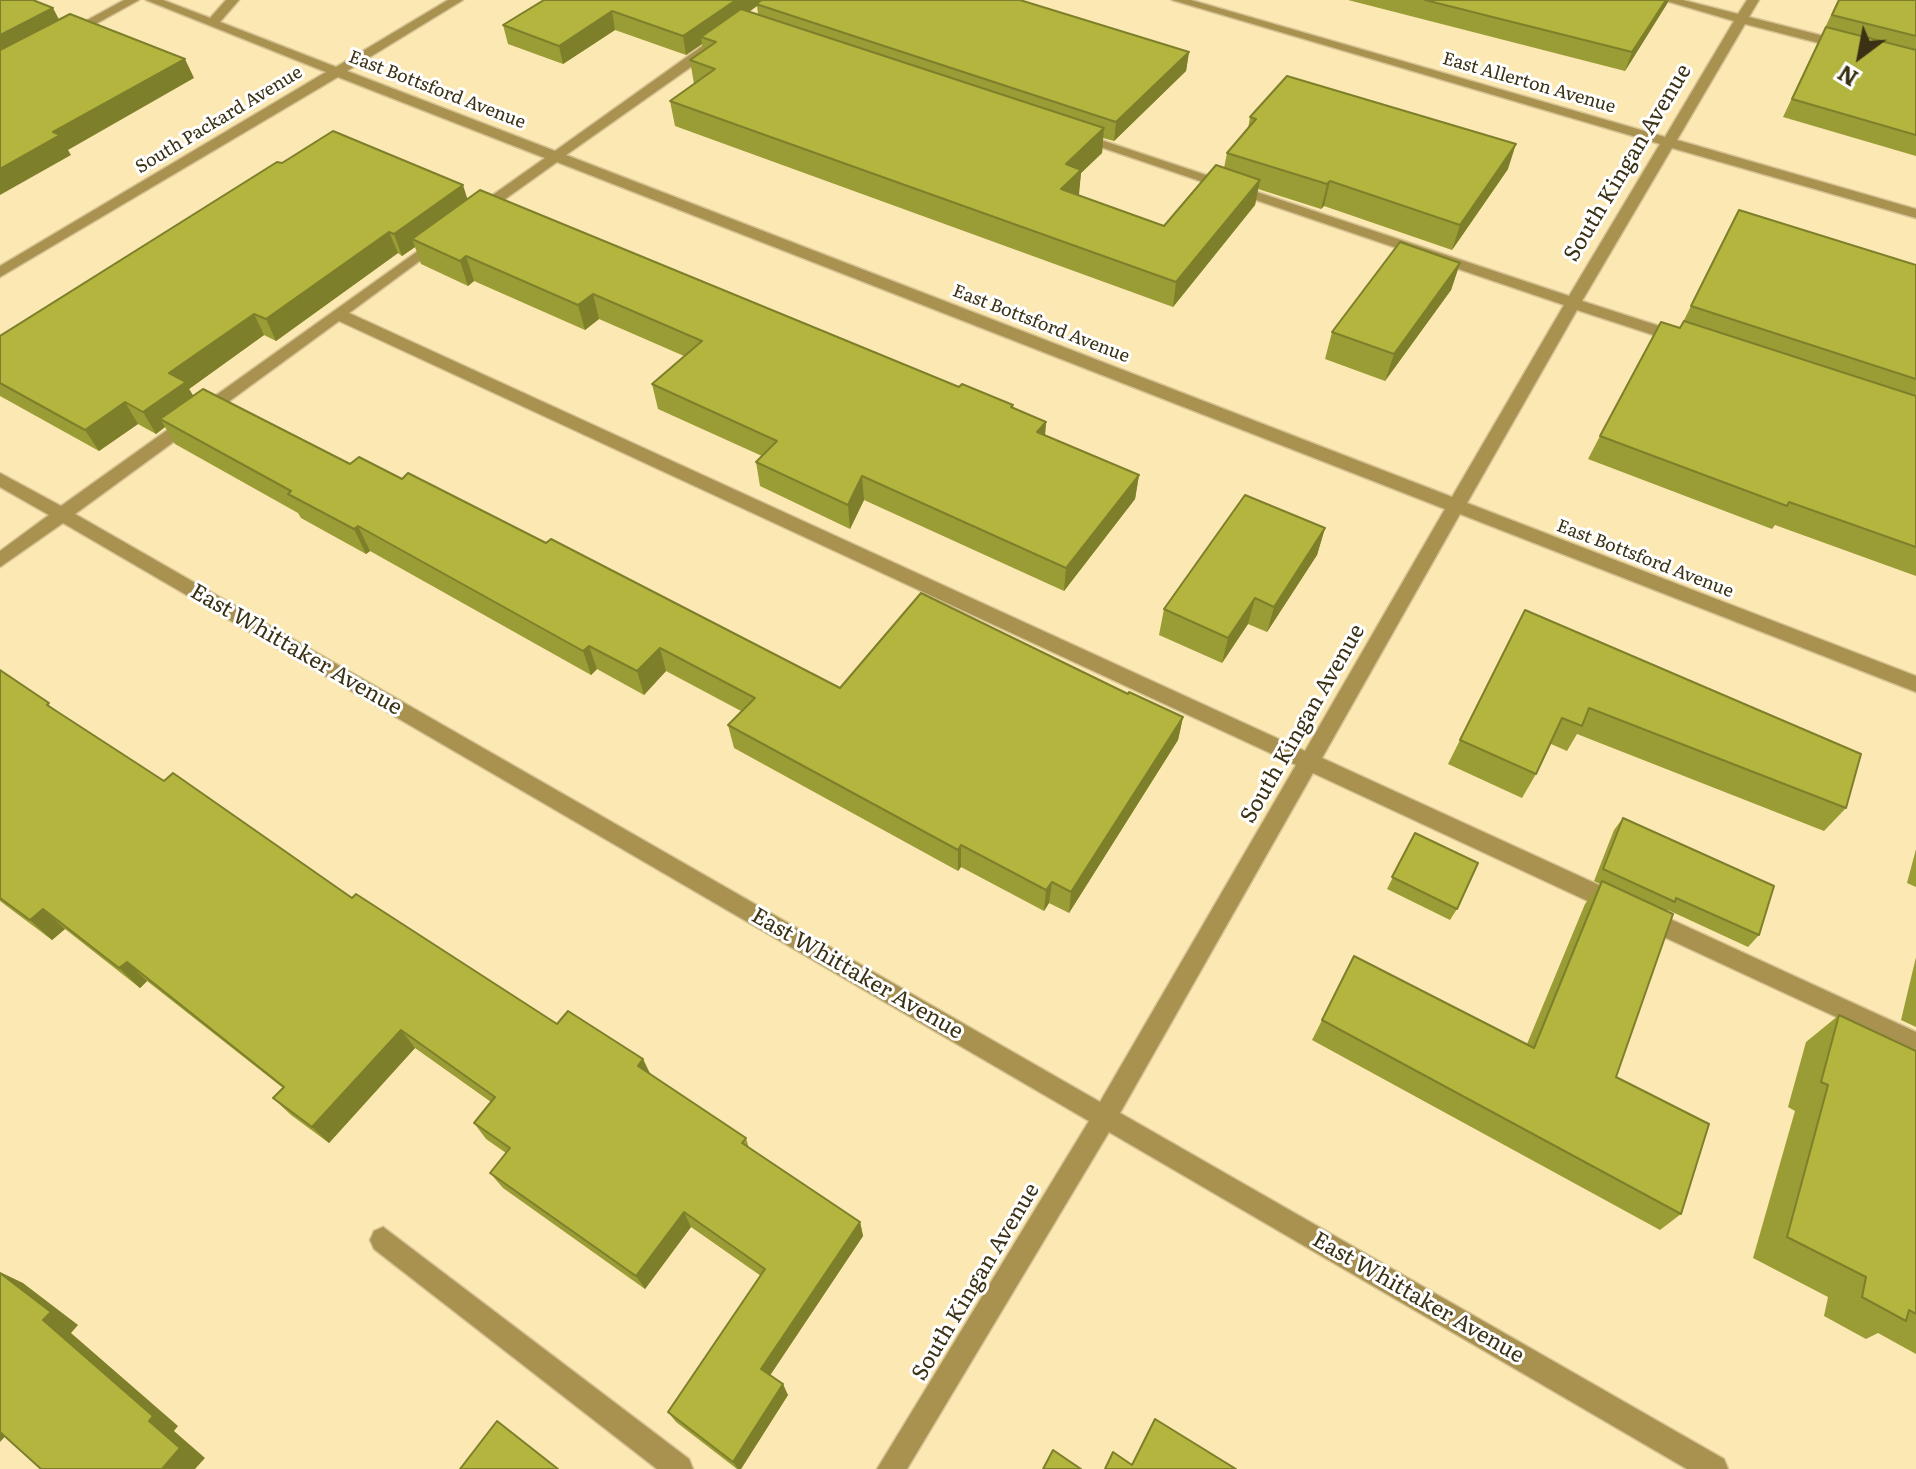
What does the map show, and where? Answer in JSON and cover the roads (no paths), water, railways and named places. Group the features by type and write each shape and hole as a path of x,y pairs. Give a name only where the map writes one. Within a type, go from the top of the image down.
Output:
{"street":[{"path":"57,39 133,0"},
{"name":"East Bottsford Avenue","path":"152,0 1916,684"},
{"path":"211,24 233,0"},
{"name":"South Packard Avenue","path":"0,272 457,0"},
{"name":"East Allerton Avenue","path":"1178,0 1916,214"},
{"path":"1669,0 1860,50"},
{"name":"South Kingan Avenue","path":"891,1469 1105,1116 1573,303 1753,0"},
{"path":"0,560 554,156 729,34"},
{"path":"1059,131 1692,343"},
{"path":"337,314 1916,1043"},
{"name":"East Whittaker Avenue","path":"0,479 1714,1469"},
{"path":"383,1240 679,1469"}]}
